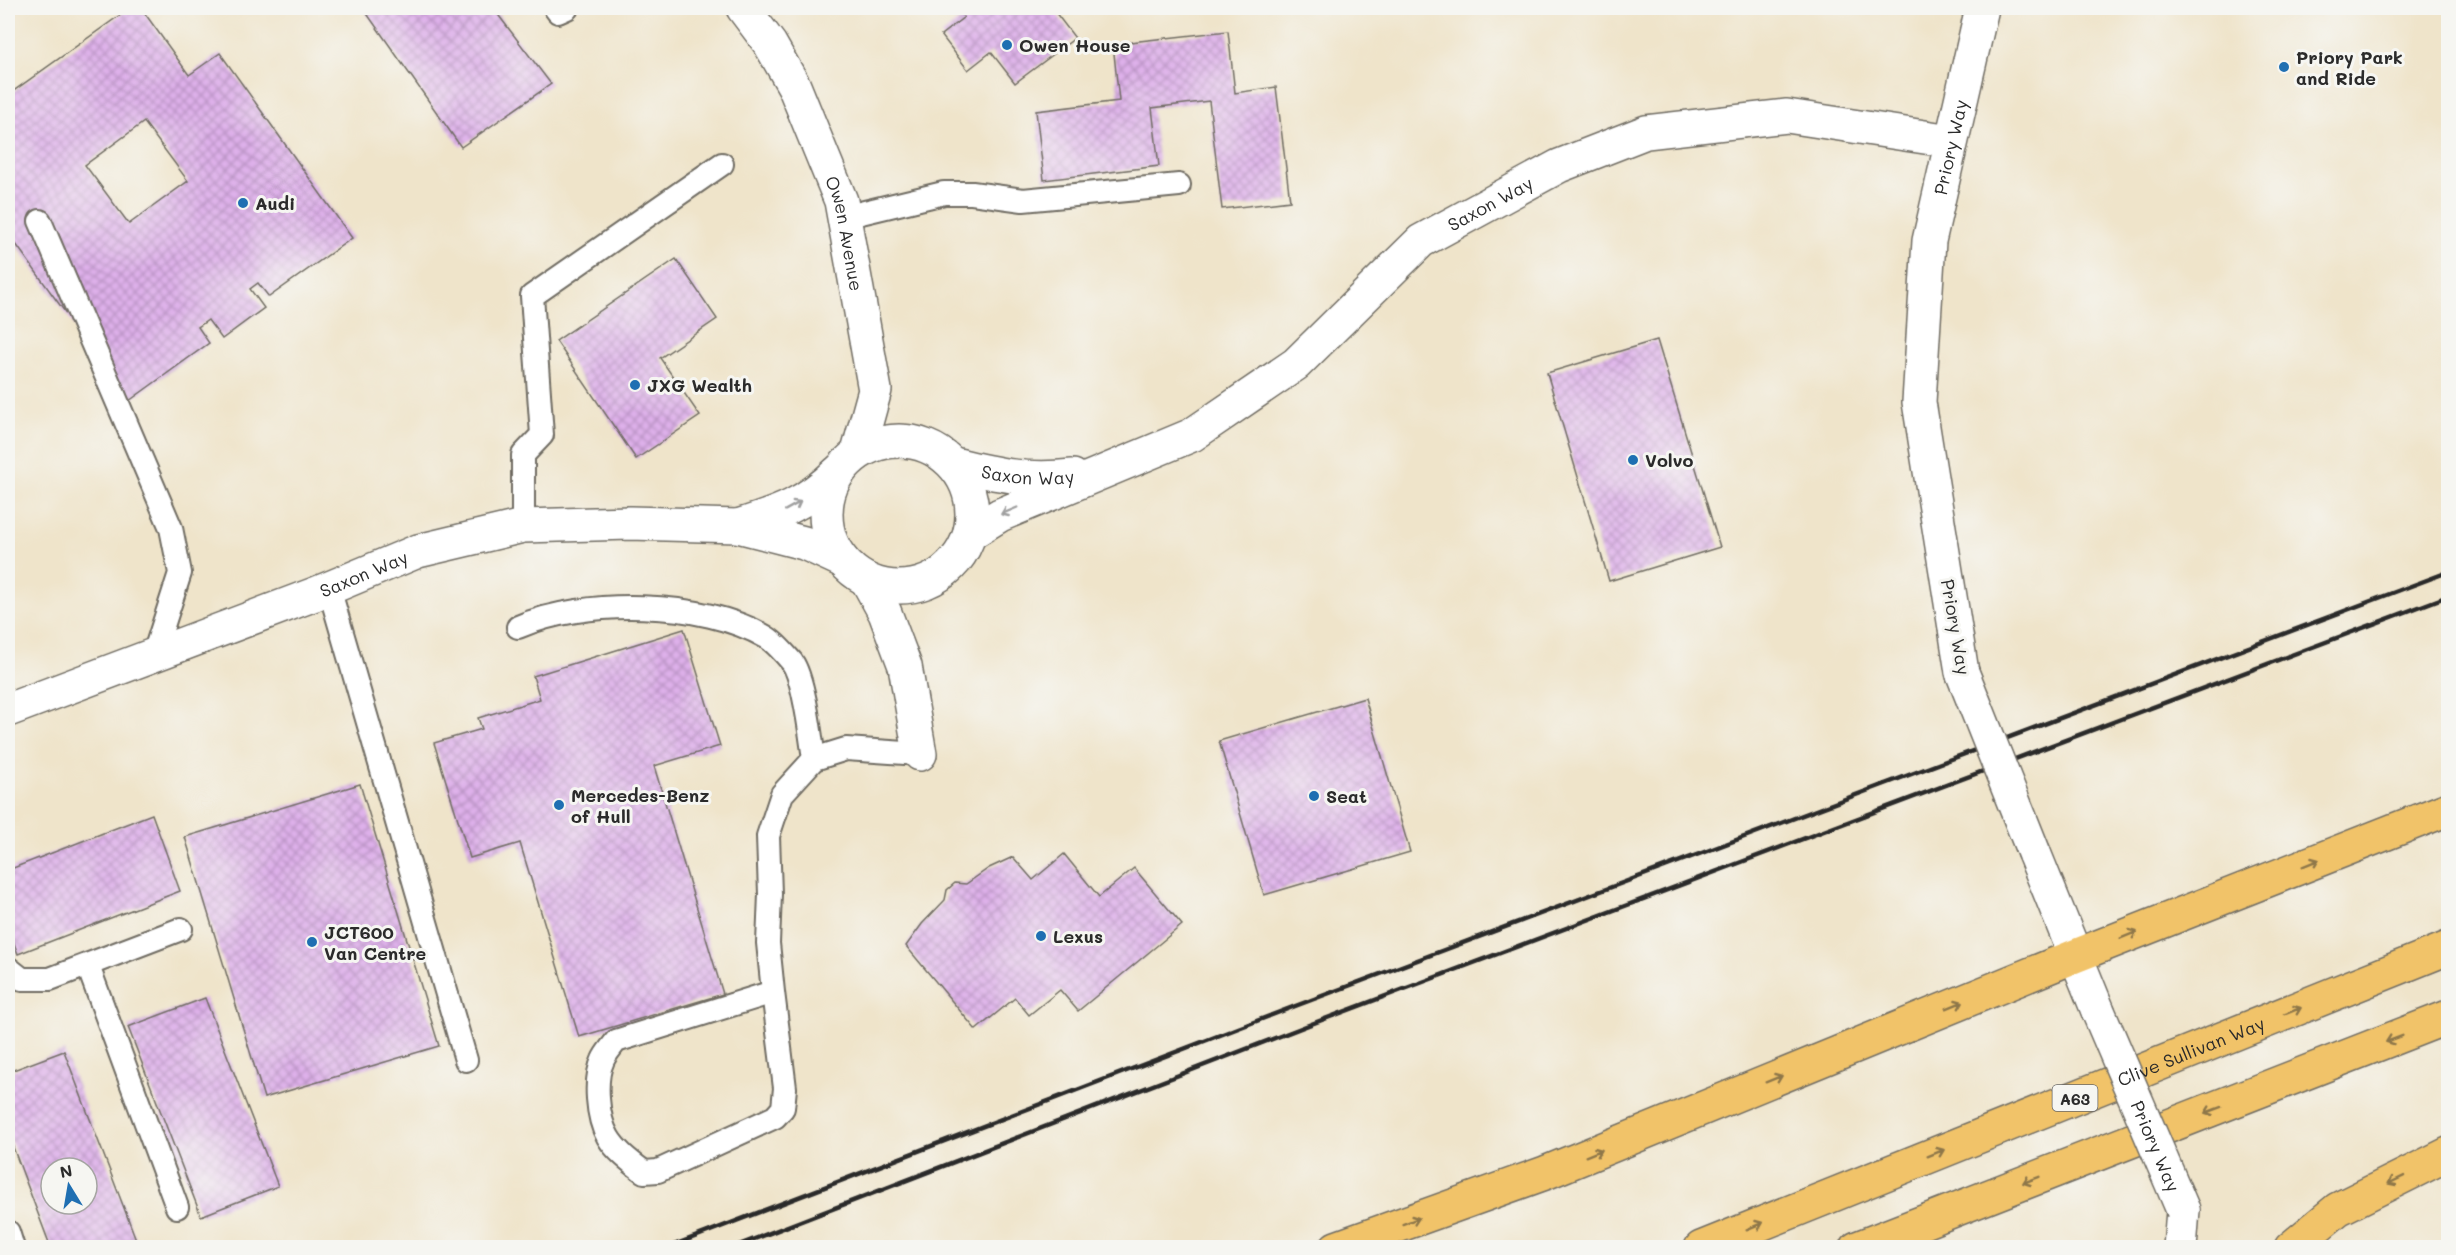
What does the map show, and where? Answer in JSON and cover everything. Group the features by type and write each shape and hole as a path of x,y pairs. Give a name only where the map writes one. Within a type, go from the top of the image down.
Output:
{"highway":[{"path":"1336,1248 1545,1173 2075,956 2448,809"},
{"name":"Clive Sullivan Way","path":"1701,1248 2448,948"},
{"path":"1857,1248 2448,1017"},
{"path":"2291,1248 2338,1209 2448,1154"}],"street":[{"name":"Owen Avenue","path":"744,8 770,44 794,86 841,201 875,390 910,441"},
{"name":"Priory Way","path":"1982,8 1929,242 1919,402 1962,672 2075,956 2183,1210 2180,1248"},
{"name":"Saxon Way","path":"970,533 1000,515 1192,435 1296,364 1421,241 1558,166 1646,132 1787,116 1951,141"},
{"name":"Owen Avenue","path":"849,461 875,390"},
{"path":"855,571 894,587 924,583 947,570 962,552 970,533 973,515 968,488 954,464 936,449 910,441 884,441 849,461 829,489 825,513 829,538 885,613 905,666 920,754"},
{"name":"Saxon Way","path":"738,526 782,512 808,498 849,461"},
{"name":"Saxon Way","path":"954,464 1000,476 1047,479 1102,474"},
{"name":"Saxon Way","path":"8,710 329,588 418,551 523,526 630,523 738,526 804,543 855,571"},
{"path":"905,666 908,611 924,583"}],"lane":[{"path":"555,8 558,12 567,8"},
{"path":"523,526 523,455 542,435 532,296 722,164"},
{"path":"844,217 944,193 972,193 1023,200 1179,185"},
{"path":"40,221 171,528 180,573 154,654"},
{"path":"329,588 466,1060"},
{"path":"518,627 532,621 584,609 642,607 695,613 740,624 768,638 794,664 806,709 814,759"},
{"path":"773,992 616,1041 602,1060 598,1111 608,1137 626,1158 644,1172 658,1171 776,1117 783,1108 785,1088 768,943 770,894 768,836 782,794 814,759 846,749 920,754"},
{"path":"8,968 22,978 50,979 181,929"},
{"path":"88,966 177,1207"},
{"path":"8,1232 13,1248"}],"building":[{"name":"Audi","path":"130,8 141,8 189,75 220,53 352,238 269,297 258,283 250,289 264,308 222,339 208,320 198,327 209,343 129,401 8,233 8,95","holes":["144,122 188,181 129,224 85,165"]},
{"path":"363,8 493,8 551,84 461,147"},
{"name":"Owen House","path":"957,8 1052,8 1075,38 1015,83 991,52 968,70 941,35 964,17"},
{"path":"1228,31 1235,93 1276,87 1290,201 1222,209 1209,101 1152,108 1159,166 1044,180 1036,111 1119,101 1113,44"},
{"path":"676,259 717,319 660,358 700,416 636,459 556,341"},
{"name":"Volvo","path":"1657,340 1720,547 1609,581 1547,373"},
{"name":"Mercedes-Benz of Hull","path":"684,629 720,746 654,766 723,994 579,1037 520,843 470,858 434,743 482,729 478,718 540,699 533,676"},
{"name":"Seat","path":"1365,698 1410,852 1264,895 1219,741"},
{"name":"JCT600 Van Centre","path":"360,784 439,1046 264,1098 185,837"},
{"path":"152,814 180,891 18,954 8,927 8,870"},
{"name":"Lexus","path":"1064,854 1099,897 1134,868 1182,925 1078,1011 1060,990 1029,1015 1015,998 976,1030 906,946 922,924 945,900 947,890 955,883 966,884 989,868 1013,857 1033,880"},
{"path":"205,998 278,1186 201,1216 128,1027"},
{"path":"64,1051 137,1242 122,1248 51,1248 8,1134 8,1072"}],"railway":[{"path":"666,1248 1298,1005 2448,572"},
{"path":"731,1248 1306,1026 2448,596"}],"place":[{"name":"Owen House","path":"1007,45"},
{"name":"Priory Park and Ride","path":"2284,67"},
{"name":"Audi","path":"243,203"},
{"name":"JXG Wealth","path":"635,385"},
{"name":"Volvo","path":"1633,460"},
{"name":"Seat","path":"1314,796"},
{"name":"Mercedes-Benz of Hull","path":"559,805"},
{"name":"Lexus","path":"1041,936"},
{"name":"JCT600 Van Centre","path":"312,942"}]}
